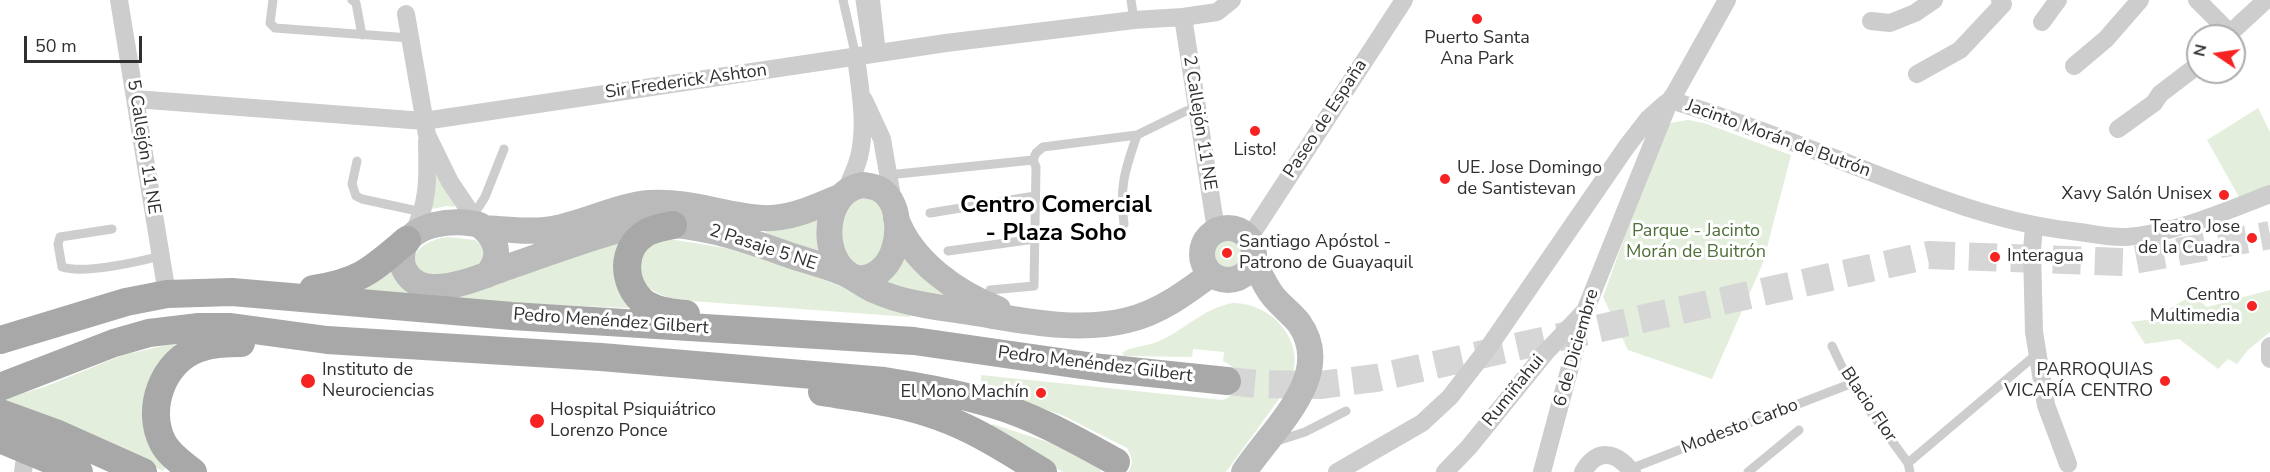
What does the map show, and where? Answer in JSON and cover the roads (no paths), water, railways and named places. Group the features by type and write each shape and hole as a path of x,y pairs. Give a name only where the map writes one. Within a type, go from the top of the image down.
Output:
{"main road":[{"path":"673,225 649,231 629,252 626,271 642,301 664,312 699,315 761,332"},
{"path":"278,295 336,286 355,279 376,266 409,238"},
{"name":"Pedro Menéndez Gilbert","path":"0,340 126,302 167,294 209,292 278,295 512,316 914,341 1102,368 1227,381"},
{"name":"Pedro Menéndez Gilbert","path":"0,387 114,343 149,333 174,329 231,327 327,340 601,357 884,381 922,387 992,404 1034,419 1116,462"},
{"path":"193,472 172,455 163,443 156,412 162,383 182,358 198,348 215,344 327,340"},
{"path":"601,357 912,408 965,427 1042,472"},
{"path":"0,413 58,434 143,472"},
{"path":"0,439 79,472"}],"street":[{"name":"5 Callejón 11 NE","path":"119,0 167,294"},
{"path":"860,90 882,139 894,210 895,243 885,266 872,275 864,277 848,275 840,269 835,259 828,228 834,206 843,194 859,158 862,140 860,90 867,55 871,0"},
{"name":"Sir Frederick Ashton","path":"135,99 426,128 867,55 1134,20 1217,12 1232,0"},
{"name":"Paseo de España","path":"1251,249 1404,0"},
{"name":"6 de Diciembre","path":"1542,472 1585,311 1670,100 1727,0"},
{"path":"1871,21 1890,23 1915,13 1934,0"},
{"path":"1917,74 1960,50 2002,4 2000,0"},
{"path":"2042,22 2058,0"},
{"path":"2074,66 2106,39 2140,0"},
{"path":"2197,0 2219,24"},
{"path":"2241,24 2266,0"},
{"path":"406,14 426,128 428,182 422,212 404,248 403,264 406,273 415,283 423,286 444,287 487,275 495,265 497,250 495,243 478,223 450,182 426,128"},
{"name":"2 Callejón 11 NE","path":"1183,17 1216,230"},
{"path":"2118,129 2154,103 2160,94 2186,74"},
{"name":"Jacinto Morán de Butrón","path":"1337,472 1422,423 1450,397 1488,348 1627,146 1648,119 1670,100 1816,151 1903,185 1993,216 2034,227 2123,237 2151,234 2194,222 2270,194"},
{"path":"843,194 855,186 873,187 885,194 894,210"},
{"name":"2 Pasaje 5 NE","path":"478,223 517,230 552,229 631,206 650,203 692,204 752,217 778,217 796,213 843,194"},
{"name":"2 Pasaje 5 NE","path":"894,210 899,226 910,243 936,271 985,304 1038,322"},
{"path":"409,238 420,230 439,224 478,223"},
{"name":"2 Pasaje 5 NE","path":"487,275 621,229 653,224 673,225 709,230 745,239 848,275 875,291 902,300 1038,322 1095,326 1127,321 1156,311 1179,298 1211,274"},
{"path":"1251,249 1250,268 1236,279 1218,279 1211,274 1202,260 1201,251 1204,242 1216,230 1223,227 1238,229 1251,249 1272,295 1299,324 1306,337 1310,354 1305,387 1253,462"},
{"path":"2034,227 2032,250 2034,332 2046,405 2068,464"},
{"name":"Rumiñahui","path":"1444,472 1469,447 1546,352 1585,311"},
{"path":"2270,346 2270,359"},
{"path":"1583,472 1589,462 1599,456 1609,455 1619,458 1631,471"}],"lane":[{"path":"273,0 270,23 274,28 410,38"},
{"path":"352,0 356,3 362,35"},
{"path":"843,0 867,55"},
{"path":"860,0 867,55"},
{"path":"1131,0 1134,20"},
{"path":"990,290 1034,286 1036,167 1033,160 1042,147 1137,135 1197,108"},
{"path":"1124,224 1122,206 1124,172 1137,135"},
{"path":"478,223 485,197 504,149"},
{"path":"888,175 938,168 1033,160"},
{"path":"357,161 352,184 356,196 422,212"},
{"path":"930,213 1035,196"},
{"path":"112,229 60,237 58,244 62,267 68,269 94,267 161,256"},
{"path":"948,251 1035,239"},
{"name":"Blacio Flor","path":"1832,346 1850,384 1909,468"},
{"path":"1909,468 2038,353"},
{"name":"Modesto Carbo","path":"1631,471 1850,384"},
{"path":"1253,462 1346,411"},
{"path":"1748,472 1799,430"}],"tunnel":[{"path":"1227,381 1320,385 1376,378 1929,255 2123,262 2270,235"}],"place":[{"name":"Puerto Santa Ana Park","path":"1477,19"},
{"name":"Listo!","path":"1255,131"},
{"name":"UE. Jose Domingo de Santistevan","path":"1445,179"},
{"name":"Xavy Salón Unisex","path":"2224,195"},
{"name":"Teatro Jose de la Cuadra","path":"2252,238"},
{"name":"Santiago Apóstol - Patrono de Guayaquil","path":"1227,253"},
{"name":"Interagua","path":"1995,257"},
{"name":"Centro Multimedia","path":"2252,306"},
{"name":"Instituto de Neurociencias","path":"308,381"},
{"name":"PARROQUIAS VICARÍA CENTRO","path":"2165,381"},
{"name":"El Mono Machín","path":"1041,393"},
{"name":"Hospital Psiquiátrico Lorenzo Ponce","path":"537,421"}],"district":[{"name":"Centro Comercial - Plaza Soho","path":"1056,220"}],"park label":[{"name":"Parque - Jacinto Morán de Buitrón","path":"1696,242"}]}
